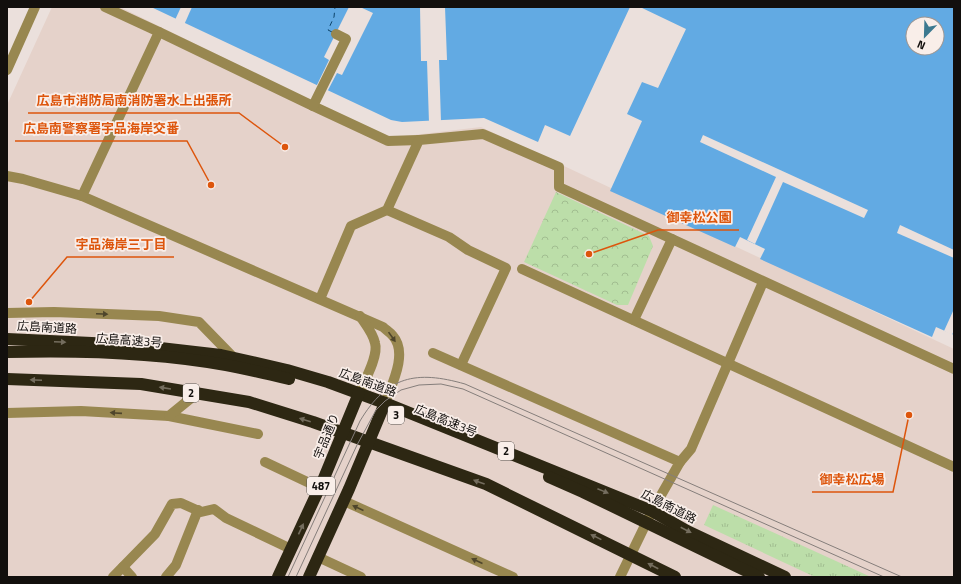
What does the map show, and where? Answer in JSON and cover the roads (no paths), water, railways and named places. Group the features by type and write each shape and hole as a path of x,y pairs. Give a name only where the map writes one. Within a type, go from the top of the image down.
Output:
{"highway":[{"name":"広島南道路","path":"7,339 134,345 234,358 287,370 386,403 652,511 687,530 784,577"},
{"name":"広島高速3号","path":"7,352 98,352 159,356 226,365 292,379 348,396 422,424 568,486 759,577"},
{"name":"2","path":"7,379 141,384 249,402 343,433 486,484 631,554 675,577"},
{"name":"宇品通り","path":"278,577 320,488 359,393"},
{"name":"487","path":"309,577 344,501 386,403"}],"street":[{"path":"7,70 35,7"},
{"path":"105,7 388,141 419,140 483,134 559,167 559,187 954,369"},
{"path":"82,196 160,32"},
{"path":"313,106 346,39 336,34"},
{"path":"320,298 351,226 387,210 419,140"},
{"path":"7,176 23,179 82,196 320,298 383,327 394,336 399,351 396,376 386,403"},
{"path":"387,210 449,237 468,250 506,268 461,365"},
{"path":"634,320 672,239"},
{"path":"522,269 634,320 669,332 702,347 728,363 954,466"},
{"path":"620,577 652,511 680,462 691,449 764,282"},
{"path":"7,313 54,312 159,316 199,322 234,358"},
{"path":"359,393 370,369 376,345 372,334 360,316"},
{"path":"433,353 680,462"},
{"path":"169,416 196,394"},
{"path":"7,413 81,410 169,416 258,434"},
{"path":"265,462 320,488"},
{"path":"344,501 513,577"},
{"path":"113,577 155,534 172,504 181,503 201,512 214,509 226,518 291,549"},
{"path":"166,577 176,565 198,510"},
{"path":"318,557 361,577"},
{"path":"122,567 132,577"}],"water":[{"path":"151,7 630,7 570,136 545,125 538,142 484,118 402,122 391,120"},
{"path":"640,7 954,7 954,335 936,327 932,337 760,259 765,249 740,237 735,247 610,191 642,121 627,114 642,82 658,88 686,29"}],"tram line":[{"path":"288,577 360,421 370,406 381,394 404,380 417,378 432,378 465,384 902,577"},
{"path":"296,577 357,445 376,410 385,401 401,390 419,385 441,384 463,389 884,577"}],"place":[{"name":"広島市消防局南消防署水上出張所","path":"285,147"},
{"name":"広島南警察署宇品海岸交番","path":"211,185"},
{"name":"御幸松公園","path":"589,254"},
{"name":"宇品海岸三丁目","path":"29,302"},
{"name":"御幸松広場","path":"909,415"}]}
